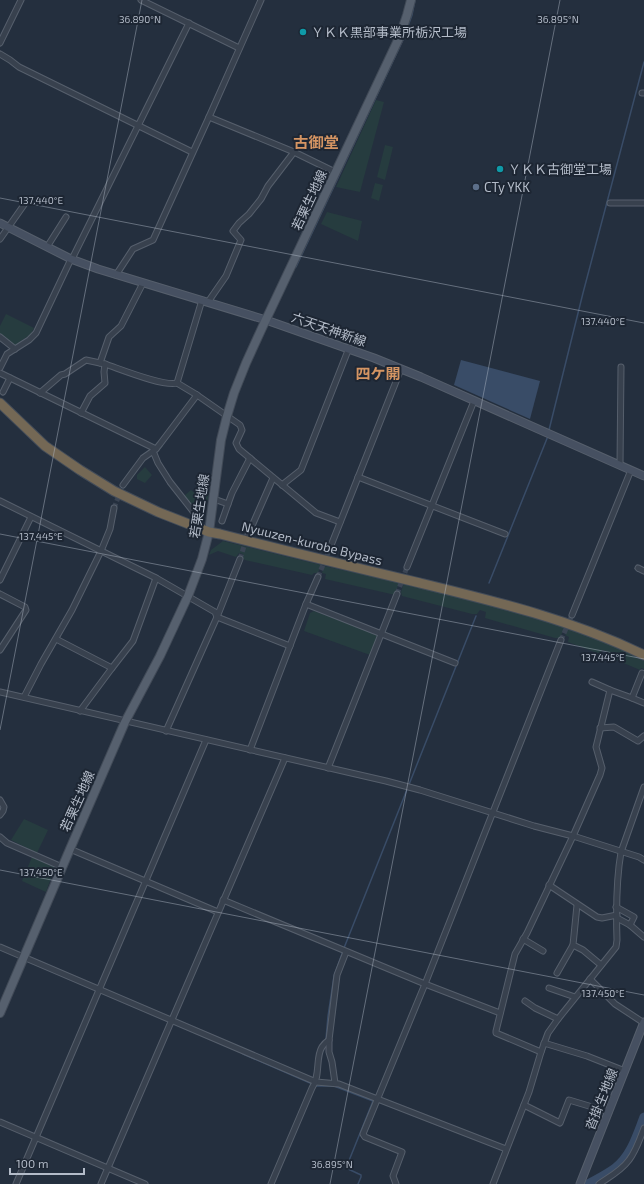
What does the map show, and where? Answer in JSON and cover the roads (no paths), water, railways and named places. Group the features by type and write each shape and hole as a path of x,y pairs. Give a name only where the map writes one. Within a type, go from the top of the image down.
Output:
{"highway":[{"name":"Nyuuzen-kurobe Bypass","path":"0,403 45,446 114,491 158,512 209,532 505,604 556,619 598,634 644,655"}],"main road":[{"name":"若栗生地線","path":"0,1013 125,722 160,656 188,596 202,559 209,532 221,440 234,393 246,363 400,36 411,0"},
{"name":"六天天神新線","path":"0,223 72,259 116,275 266,320 349,348 401,369 644,476"},
{"name":"沓掛生地線","path":"580,1184 644,1022"}],"street":[{"path":"0,43 21,0"},
{"path":"141,0 238,48"},
{"path":"116,275 133,249 153,240 209,117 238,48 261,0"},
{"path":"0,368 7,354 29,340 36,333 189,23"},
{"path":"0,54 19,67 192,152"},
{"path":"209,117 294,152 335,172"},
{"path":"177,383 205,301 226,276 241,240 234,231 239,223 249,214 261,199 268,186 294,152"},
{"path":"0,239 26,202"},
{"path":"610,203 644,203"},
{"path":"47,247 66,216"},
{"path":"81,413 90,396 105,383 103,363 108,337 121,326 143,283"},
{"path":"0,337 15,349"},
{"path":"282,485 301,470 349,348"},
{"path":"40,393 60,375 65,374 86,360 103,363 155,380 172,384 177,383 240,425 242,430 236,443 239,449 273,478 316,513 340,522"},
{"path":"620,465 621,367"},
{"path":"330,548 401,369"},
{"path":"0,373 154,450 164,473 194,513"},
{"path":"4,392 10,378"},
{"path":"123,485 143,458 154,450 197,395"},
{"path":"407,567 474,401"},
{"path":"222,521 232,493 250,458"},
{"path":"572,615 631,470"},
{"path":"358,477 505,534"},
{"path":"248,535 273,478"},
{"path":"214,499 228,504"},
{"path":"0,501 156,578 215,612 217,617 290,646"},
{"path":"24,697 72,610 102,551 110,529 114,508"},
{"path":"0,580 31,516"},
{"path":"166,731 217,617 240,559"},
{"path":"638,568 644,571"},
{"path":"250,750 306,604 318,577"},
{"path":"80,711 133,641 156,578"},
{"path":"0,594 25,607 26,610 0,650"},
{"path":"328,768 397,594"},
{"path":"306,604 455,664"},
{"path":"56,639 112,668"},
{"path":"396,1184 393,1176 402,1152 365,1137 363,1134 425,984 562,640"},
{"path":"632,698 642,673"},
{"path":"592,682 644,703"},
{"path":"541,1052 496,1034 500,1013 515,954 574,836 600,775 602,768 596,747 610,690"},
{"path":"0,692 386,781 534,826 574,836 639,857 644,860"},
{"path":"600,728 614,727 638,741 644,736"},
{"path":"16,1184 206,740"},
{"path":"101,1184 285,758"},
{"path":"493,1184 529,1092 548,1033 616,947 617,887 621,852 644,787"},
{"path":"0,800 4,807 0,815"},
{"path":"0,837 7,843 62,867"},
{"path":"70,849 218,912"},
{"path":"549,885 597,917 617,917 630,925 644,937"},
{"path":"223,900 346,952 500,1013"},
{"path":"557,973 573,945 577,905"},
{"path":"616,907 634,917 630,925"},
{"path":"523,939 543,951"},
{"path":"573,945 583,950 601,965"},
{"path":"0,947 316,1082 339,1084 506,1149"},
{"path":"335,1083 329,1052 329,1040 337,975 346,952"},
{"path":"590,979 615,1004 644,1022"},
{"path":"549,988 575,997"},
{"path":"525,1001 535,1008 558,1019"},
{"path":"271,1184 312,1088 316,1082 320,1051 323,1045 329,1040"},
{"path":"544,1043 587,1056 625,1071"},
{"path":"524,1105 560,1123 569,1100 609,1112"},
{"path":"0,1122 145,1184"},
{"path":"599,1184 629,1161 644,1128"}],"water":[{"path":"461,360 540,381 530,419 454,385"}],"waterway":[{"path":"296,267 403,40 412,15 415,0"},
{"path":"549,430 583,293 644,62"},
{"path":"489,583 548,436"},
{"path":"344,948 476,616"},
{"path":"326,1039 334,976 343,951"},
{"path":"243,1054 317,1086 334,1086 373,1101 346,1168 361,1175 358,1184"},
{"path":"588,1184 621,1163 633,1145 644,1117"}],"tunnel":[{"path":"114,508 123,485"},
{"path":"240,559 246,540"},
{"path":"318,577 330,548"},
{"path":"397,594 407,567"},
{"path":"561,640 572,615"}],"place":[{"name":"ＹＫＫ黒部事業所栃沢工場","path":"303,32"},
{"name":"ＹＫＫ古御堂工場","path":"500,169"},
{"name":"CTy YKK","path":"476,187"}],"district":[{"name":"古御堂","path":"316,142"},
{"name":"四ケ開","path":"378,373"}]}
